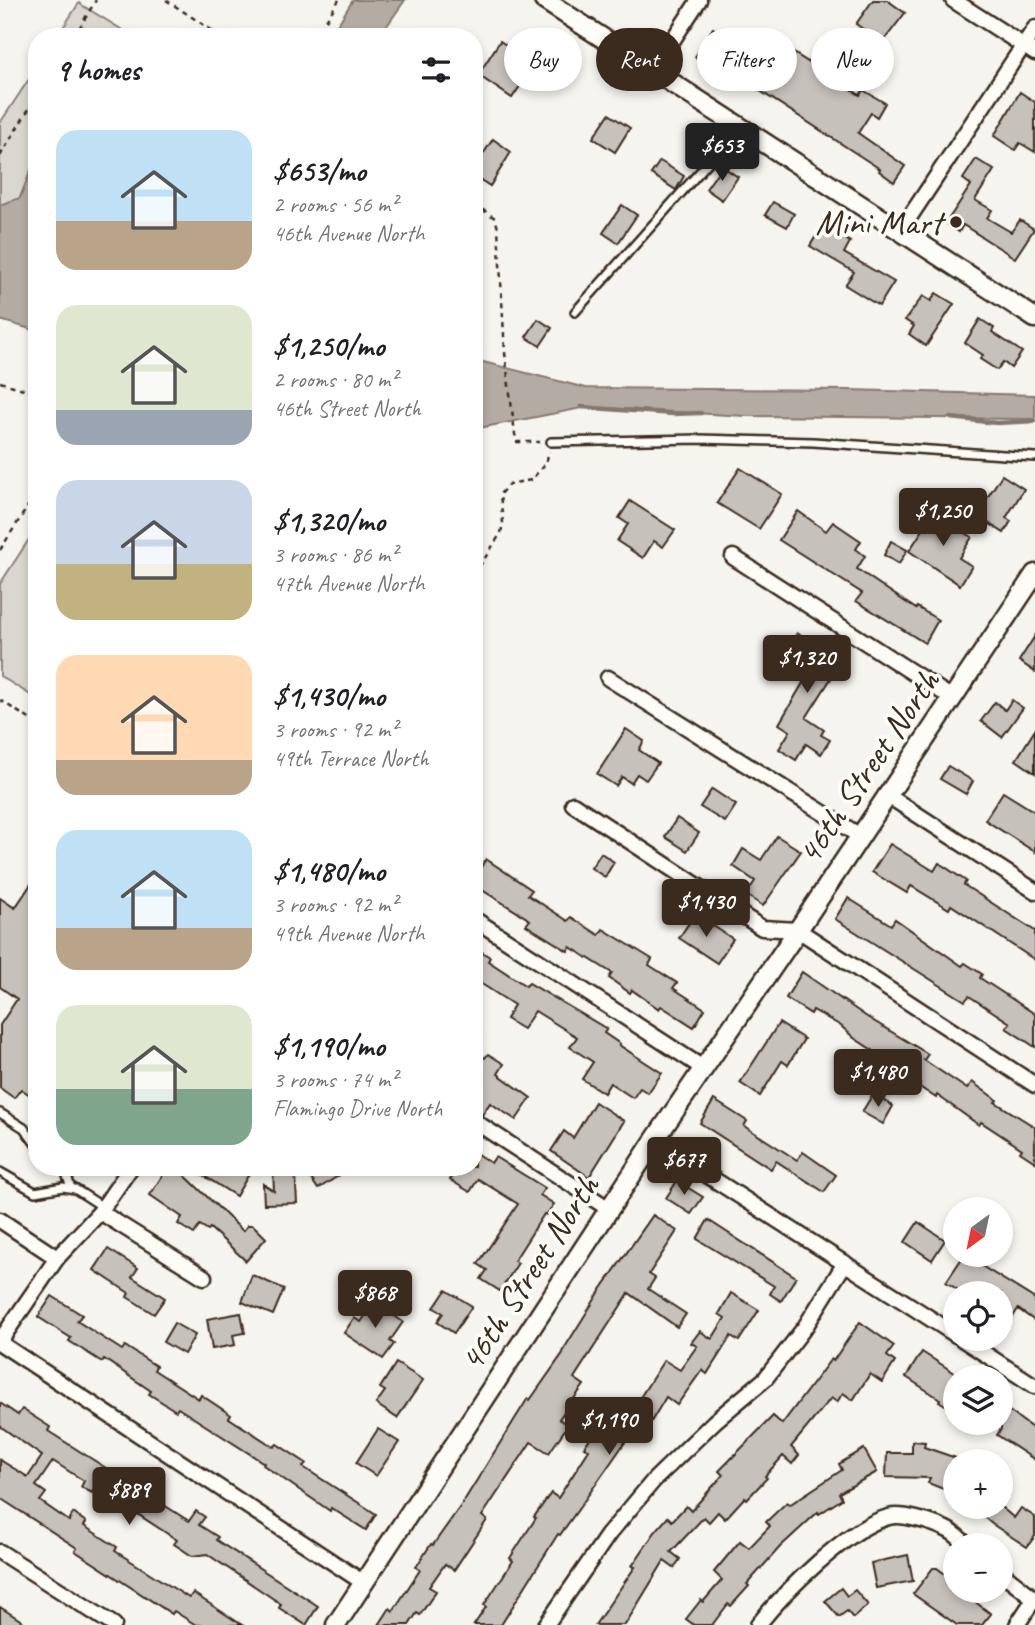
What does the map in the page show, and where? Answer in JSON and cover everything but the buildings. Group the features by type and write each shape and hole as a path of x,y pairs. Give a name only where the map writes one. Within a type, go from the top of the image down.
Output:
{"street":[{"path":"544,0 596,33"},
{"path":"681,28 699,0"},
{"path":"953,0 1029,49"},
{"path":"901,230 1029,49 1035,28"},
{"path":"683,89 1035,318"},
{"path":"733,557 952,698"},
{"name":"46th Street North","path":"336,1625 654,1140 1034,576"},
{"path":"608,678 860,836"},
{"path":"887,795 1035,891"},
{"path":"573,804 762,928 797,930 1035,1086"},
{"path":"483,925 704,1068"},
{"path":"483,1127 609,1209"},
{"path":"654,1140 943,1327"},
{"path":"125,1176 102,1209 57,1258 0,1342 364,1583"},
{"path":"102,1209 204,1277"},
{"path":"0,1220 57,1258"},
{"path":"546,1625 608,1535 654,1480 715,1421 765,1380 806,1326 845,1263"},
{"path":"981,1351 1035,1386"},
{"path":"758,1625 780,1597 855,1532 890,1516 908,1517 952,1533"},
{"path":"0,1552 114,1625"},
{"path":"1013,1582 1035,1599 1017,1625"}],"lane":[{"path":"575,312 713,157 733,121"},
{"path":"551,442 699,439 813,442 1035,457"},
{"path":"0,1113 28,1133"},
{"path":"0,1171 35,1192 71,1188"},
{"path":"67,1176 71,1188 102,1209"}],"path":[{"path":"79,28 96,0"},
{"path":"166,0 208,28"},
{"path":"321,28 339,0"},
{"path":"0,156 28,111"},
{"path":"483,210 495,218 498,228 505,353 517,442 551,442 546,463 541,470 531,480 509,484 500,494 503,523 501,533 483,561"},
{"path":"0,382 28,390"},
{"path":"0,550 28,506"},
{"path":"0,700 28,717"}],"shaded area":[{"path":"353,0 405,0 385,28 336,28"},
{"path":"79,3 119,28 63,28"},
{"path":"28,81 28,178 20,198 0,205 0,123"},
{"path":"28,178 28,328 0,320 0,205 20,198"},
{"path":"483,362 586,388 1035,395 1035,419 746,416 587,407 483,427"},
{"path":"28,541 28,693 0,676 0,584"}],"waterway":[{"path":"581,407 673,414 701,413"},
{"path":"951,418 997,423 1035,421"}],"place":[{"name":"Mini Mart","path":"956,222"}]}
